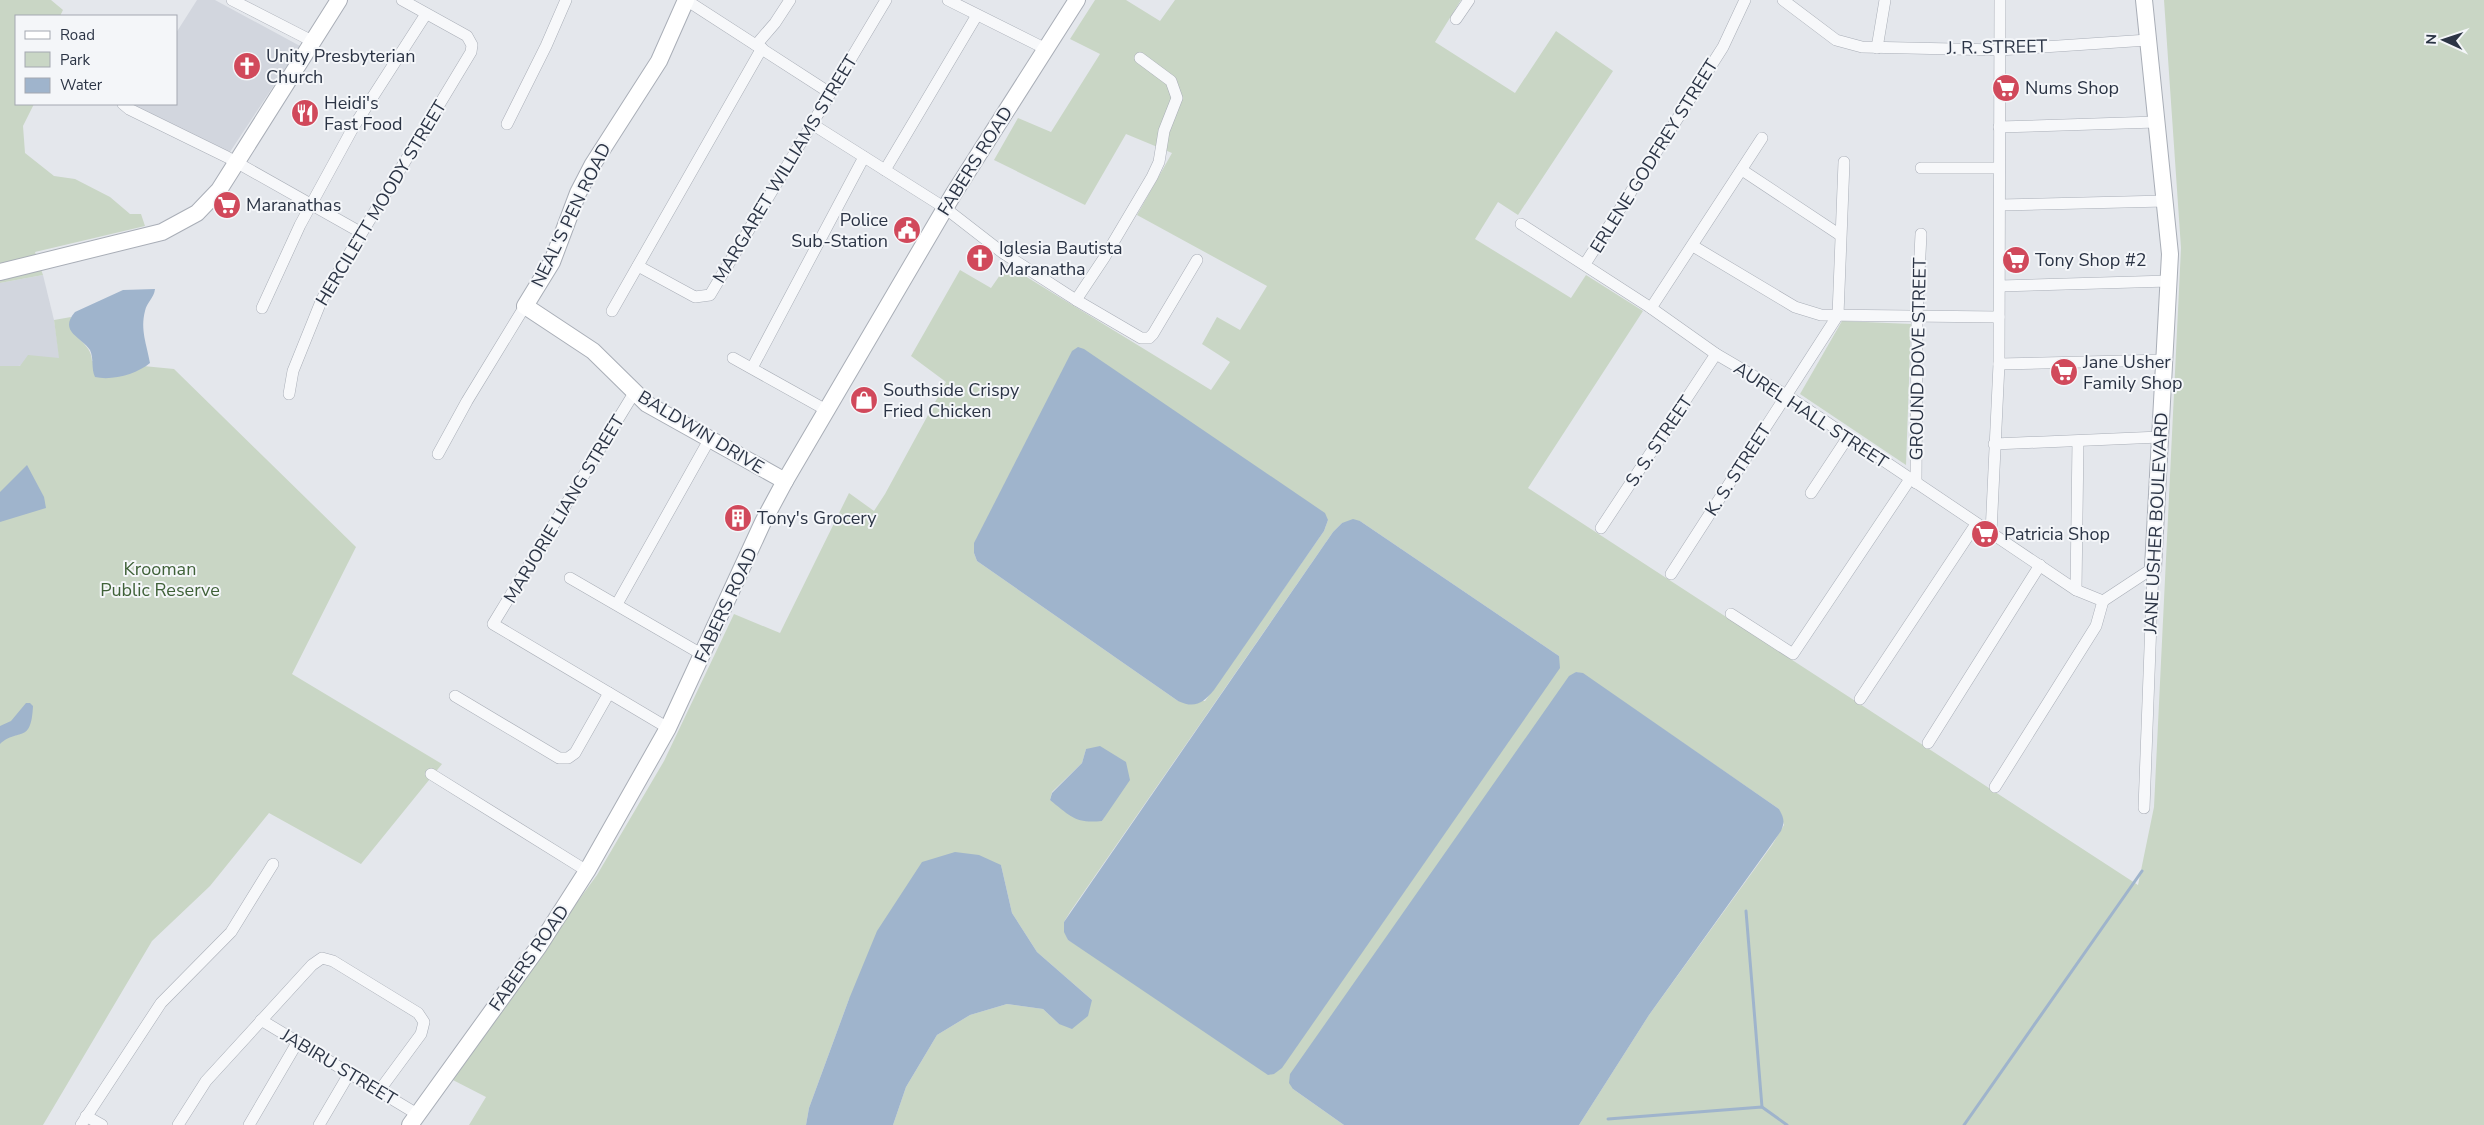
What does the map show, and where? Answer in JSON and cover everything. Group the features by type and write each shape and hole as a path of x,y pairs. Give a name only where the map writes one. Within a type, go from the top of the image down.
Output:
{"street":[{"path":"232,0 314,42"},
{"path":"0,272 137,240 170,229 197,213 219,190 339,0"},
{"path":"262,308 300,225 354,126 426,14 402,0"},
{"path":"506,124 546,46 566,0"},
{"path":"686,0 830,93"},
{"name":"NEAL'S PEN ROAD","path":"438,454 467,401 552,262 578,193 593,164 658,61 686,0"},
{"path":"612,311 759,47 790,0"},
{"name":"MARGARET WILLIAMS STREET","path":"638,266 695,297 710,296 886,0"},
{"path":"948,0 1046,49"},
{"name":"FABERS ROAD","path":"413,1120 539,946 587,871 668,728 763,522 785,481 828,411 945,208 1077,0"},
{"path":"1456,19 1469,0"},
{"name":"ERLENE GODFREY STREET","path":"1585,264 1723,47 1745,0"},
{"name":"J. R. STREET","path":"1783,0 1836,40 1846,44 1877,48 1999,50 2148,40"},
{"path":"1877,48 1886,0"},
{"path":"1991,533 1999,364 2000,0"},
{"name":"JANE USHER BOULEVARD","path":"2144,0 2169,230 2169,281 2153,568 2144,808"},
{"name":"HERCILETT MOODY STREET","path":"289,394 293,371 317,310 360,232 469,57 472,45 467,36 426,14"},
{"path":"885,170 977,15"},
{"path":"1076,300 1104,258 1159,162 1162,138 1177,98 1171,82 1140,58"},
{"path":"124,105 236,163 360,232"},
{"path":"1999,127 2156,122"},
{"path":"812,124 945,208 1004,253 1076,300 1135,335 1149,338 1197,260"},
{"path":"1651,308 1762,138"},
{"path":"752,368 864,157"},
{"path":"1838,315 1844,162"},
{"path":"1921,168 1999,168"},
{"path":"1742,170 1840,235"},
{"path":"2000,205 2165,201"},
{"name":"AUREL HALL STREET","path":"1521,224 1585,264 1716,354 1786,395 2076,590 2103,601"},
{"name":"GROUND DOVE STREET","path":"1731,614 1793,654 1913,481 1921,234"},
{"path":"1693,246 1795,307 1821,315 1999,317"},
{"path":"2000,286 2169,281"},
{"name":"BALDWIN DRIVE","path":"525,306 593,351 646,404 785,481"},
{"name":"K. S. STREET","path":"1671,574 1838,315"},
{"name":"S. S. STREET","path":"1601,528 1716,354"},
{"path":"733,358 828,411"},
{"path":"1999,364 2165,360"},
{"name":"MARJORIE LIANG STREET","path":"609,693 493,624 634,393"},
{"path":"1811,493 1848,437"},
{"path":"1994,444 2078,442 2160,437"},
{"path":"617,604 709,440"},
{"path":"2076,590 2078,442"},
{"path":"1860,699 1976,524"},
{"path":"1928,743 2040,566"},
{"path":"1995,788 2096,626 2103,601 2153,568"},
{"path":"570,578 703,655"},
{"path":"455,696 559,758 568,758 575,753 609,693 668,728"},
{"path":"431,774 587,871"},
{"path":"102,1125 83,1120 161,1003 231,932 273,864"},
{"path":"178,1125 206,1081 312,965 322,958 333,961 418,1013 424,1022 422,1034 379,1091"},
{"name":"JABIRU STREET","path":"261,1020 379,1091 413,1120"},
{"path":"249,1125 297,1043"},
{"path":"319,1125 349,1074"}],"shaded area":[{"path":"197,0 215,0 300,46 226,158 134,105 178,105 178,30"},
{"path":"43,275 54,320 60,361 0,366 0,283"}],"green space":[{"path":"0,0 51,0 63,10 60,15 15,15 15,105 34,105 23,126 25,153 54,176 75,179 110,197 130,214 141,214 145,226 35,252 43,275 0,283"},
{"path":"1095,0 1126,0 1160,21 1175,0 1461,0 1435,42 1515,93 1556,31 1613,71 1518,215 1498,202 1475,239 1571,298 1586,275 1643,311 1528,488 2138,885 2154,807 2181,248 2164,0 2484,0 2484,1125 1579,1125 1649,1015 1772,845 1784,825 1779,809 1583,674 1576,672 1293,1089 1344,1125 893,1125 906,1087 937,1035 970,1015 1007,1004 1043,1009 1059,1024 1092,1000 1037,952 1012,913 1001,865 849,999 809,1108 806,1125 469,1125 486,1097 449,1078 597,875 664,761 734,614 780,633 849,493 874,511 885,494 946,382 911,356 960,270 991,288 1007,265 1211,390 1230,362 1202,344 1217,317 1240,330 1267,286 1137,215 1172,153 1126,134 1085,205 994,160 1018,118 1051,132 1100,54 1070,39","holes":["1328,520 1324,531 1205,701 1178,701 977,561 974,553","1360,521 1559,656 1075,944 1068,940 1064,922 1070,912 1333,532 1342,523","1086,749 1112,804 1102,821 1050,800 1052,792 1082,763"]},
{"name":"Krooman Public Reserve","path":"71,317 73,330 88,349 92,361 174,369 356,547 292,674 442,764 361,864 269,813 210,886 152,941 43,1125 0,1125 0,366 20,366 28,355 59,358 54,320"},
{"path":"1842,321 1911,324 1906,465 1800,394"}],"water":[{"path":"155,289 146,308 144,318 144,331 150,363 124,376 95,377 90,350 73,334 69,325 70,319 75,312 123,290"},
{"path":"1078,347 1084,349 1325,513 1328,520 1324,531 1214,690 1198,703 1189,704 1178,701 977,561 974,553 974,543 1072,351"},
{"path":"27,465 44,497 46,508 0,522 0,492"},
{"path":"1353,519 1360,521 1559,656 1560,668 1282,1068 1274,1074 1268,1075 1068,940 1064,932 1064,922 1333,532 1342,523"},
{"path":"1576,672 1583,673 1779,809 1783,820 1781,831 1649,1015 1579,1125 1344,1125 1293,1089 1289,1083 1290,1074 1569,676"},
{"path":"26,703 30,703 33,706 32,718 27,731 13,736 0,744 0,726 11,721"},
{"path":"1100,746 1126,762 1130,780 1102,821 1079,820 1050,800 1052,793 1082,763 1086,749"},
{"path":"955,852 979,855 1001,865 1012,913 1037,952 1092,1000 1088,1016 1072,1029 1059,1024 1043,1009 1007,1004 970,1015 937,1035 906,1087 893,1125 806,1125 809,1108 849,999 877,931 922,862"}],"waterway":[{"path":"1964,1125 2142,871"},
{"path":"1746,911 1762,1107"},
{"path":"1608,1119 1762,1107 1787,1125"}],"place":[{"name":"Unity Presbyterian Church","path":"247,66"},
{"name":"Nums Shop","path":"2006,88"},
{"name":"Heidi's Fast Food","path":"305,113"},
{"name":"Maranathas","path":"227,205"},
{"name":"Police Sub-Station","path":"907,230"},
{"name":"Iglesia Bautista Maranatha","path":"980,258"},
{"name":"Tony Shop #2","path":"2016,260"},
{"name":"Jane Usher Family Shop","path":"2064,372"},
{"name":"Southside Crispy Fried Chicken","path":"864,400"},
{"name":"Tony's Grocery","path":"738,518"},
{"name":"Patricia Shop","path":"1985,534"}]}
